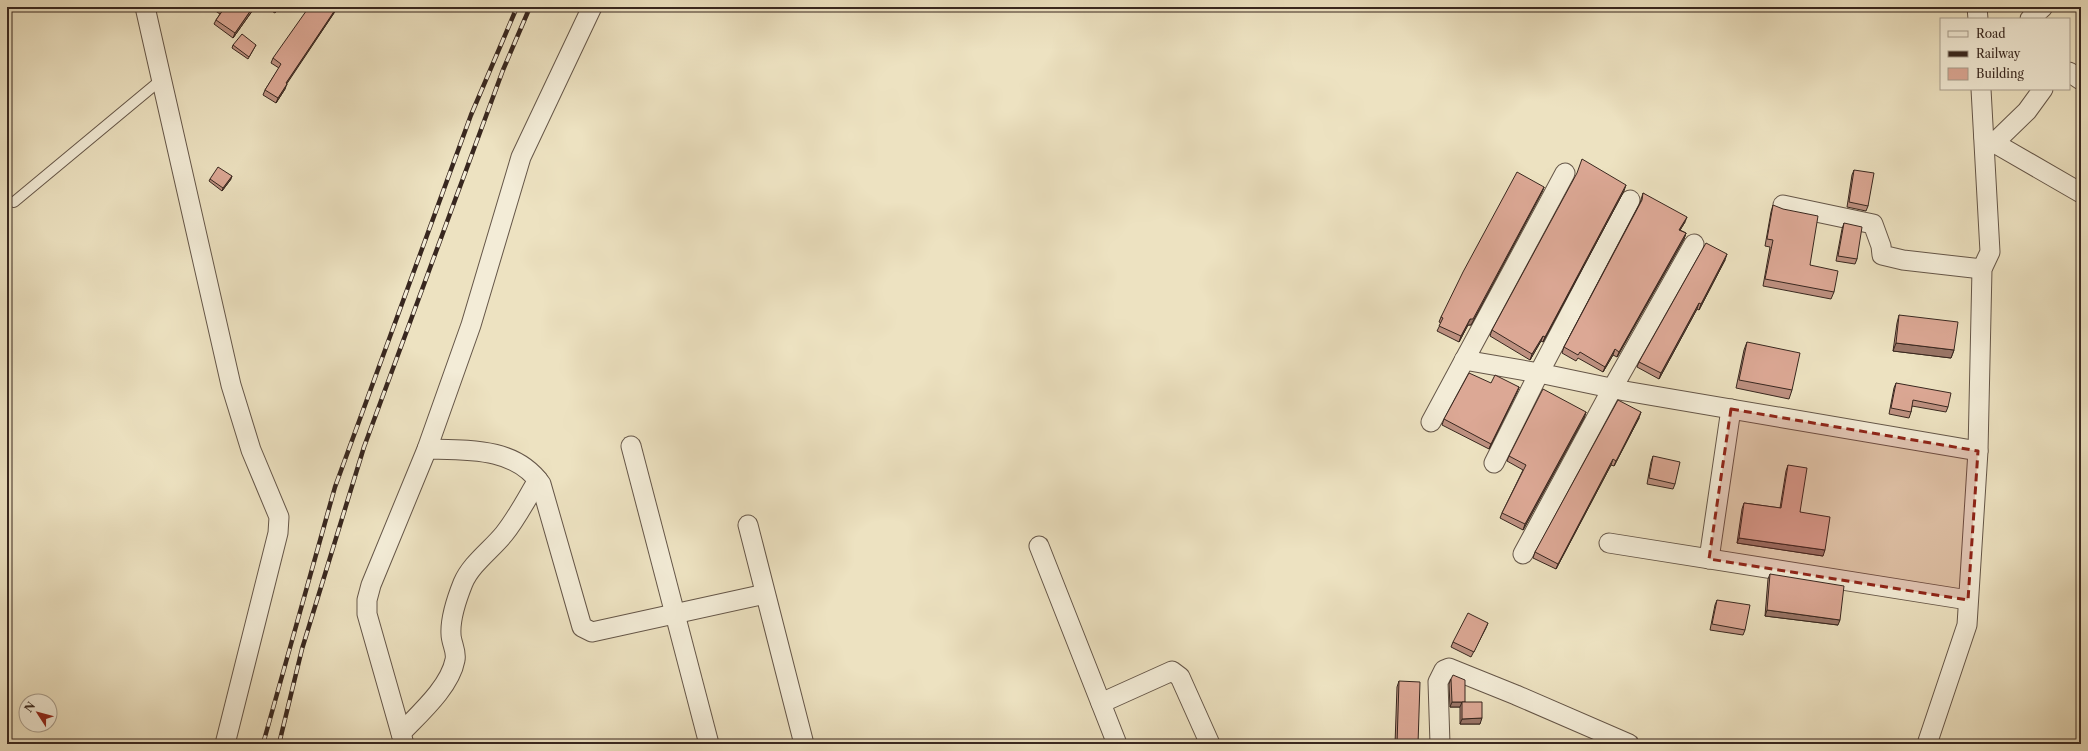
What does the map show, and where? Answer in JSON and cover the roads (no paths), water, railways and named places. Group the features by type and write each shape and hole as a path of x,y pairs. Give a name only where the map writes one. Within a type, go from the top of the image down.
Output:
{"street":[{"path":"145,7 231,385 251,450 279,517 280,525 225,744"},
{"path":"403,738 367,614 367,600 371,585 427,449 471,325 521,157 592,7"},
{"path":"2031,18 2043,7"},
{"path":"2070,73 2081,80"},
{"path":"1927,744 1967,625 1978,451 1982,269 1990,252 1989,140 1981,90"},
{"path":"1989,140 2027,111 2042,90"},
{"path":"1989,140 2081,193"},
{"path":"1431,422 1564,173"},
{"path":"1494,463 1539,373 1630,200"},
{"path":"1783,205 1873,224 1881,246 1882,256 1903,260 1982,269"},
{"path":"1523,554 1612,389 1694,244"},
{"path":"1464,360 1539,373 1612,389 1978,451"},
{"path":"1709,559 1731,409"},
{"path":"631,446 708,744"},
{"path":"427,449 477,451 501,456 518,463 532,472 541,484 582,627 592,632 675,615 765,594"},
{"path":"403,738 445,683 455,661 456,652 451,635 452,617 464,582 473,569 508,528 538,480"},
{"path":"748,525 804,744"},
{"path":"1609,543 1968,600"},
{"path":"1038,546 1117,744"},
{"path":"1440,744 1438,682 1444,670 1449,668 1462,672 1597,737 1629,744"},
{"path":"1101,703 1172,671 1180,677 1210,744"}],"lane":[{"path":"14,202 162,79"}],"railway":[{"path":"263,744 335,487 471,115 517,7"},
{"path":"279,744 302,649 364,447 503,70 530,7"}]}
